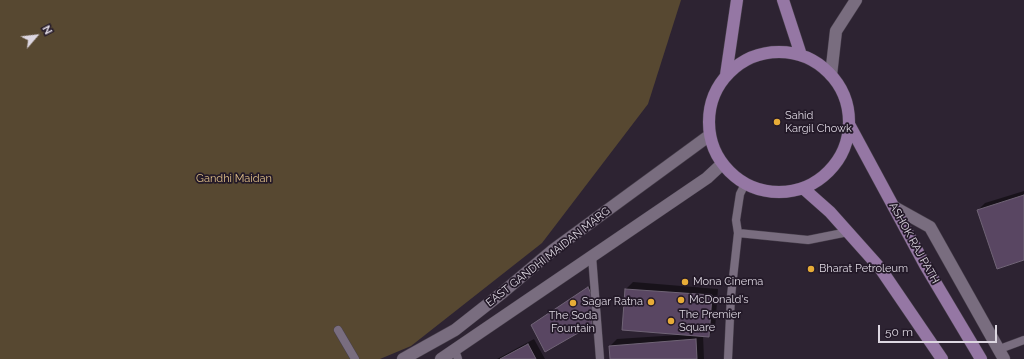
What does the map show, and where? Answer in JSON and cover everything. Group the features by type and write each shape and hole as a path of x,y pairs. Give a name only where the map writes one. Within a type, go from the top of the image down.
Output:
{"main road":[{"path":"726,75 748,59 774,52 801,55 817,63 832,75 846,98 850,126 843,152 828,174 804,189 774,193 745,184 722,164 710,135 711,103 726,75 737,0"},
{"path":"783,0 801,55"},
{"path":"832,75 836,31 855,0"},
{"name":"ASHOK RAJ PATH","path":"850,126 925,265 980,359"},
{"name":"EAST GANDHI MAIDAN MARG","path":"403,359 455,330 553,250 710,135"},
{"path":"441,359 456,354 592,256 707,178 722,164"},
{"path":"804,189 848,232 880,268 942,359"},
{"path":"894,207 930,228 1001,354"}],"lane":[{"path":"728,359 731,296 738,233 736,220 737,209 740,194 745,184"},
{"path":"738,233 808,240 848,232"},
{"path":"592,256 600,359"},
{"path":"338,330 355,359"},
{"path":"1001,354 1024,340"}],"green space":[{"name":"Gandhi Maidan","path":"0,0 681,0 648,104 542,243 411,346 380,359 0,359"}],"building":[{"path":"1024,195 1024,260 997,269 977,210"},
{"path":"588,287 592,296 592,325 545,352 531,325"},
{"path":"625,289 712,295 709,337 622,330"},
{"path":"696,339 697,359 610,359 609,346"},
{"path":"528,344 536,359 500,359"}],"place":[{"name":"Sahid Kargil Chowk","path":"777,122"},
{"name":"Bharat Petroleum","path":"811,269"},
{"name":"Mona Cinema","path":"685,282"},
{"name":"McDonald's","path":"681,300"},
{"name":"Sagar Ratna","path":"651,302"},
{"name":"The Soda Fountain","path":"573,303"},
{"name":"The Premier Square","path":"671,321"}]}
